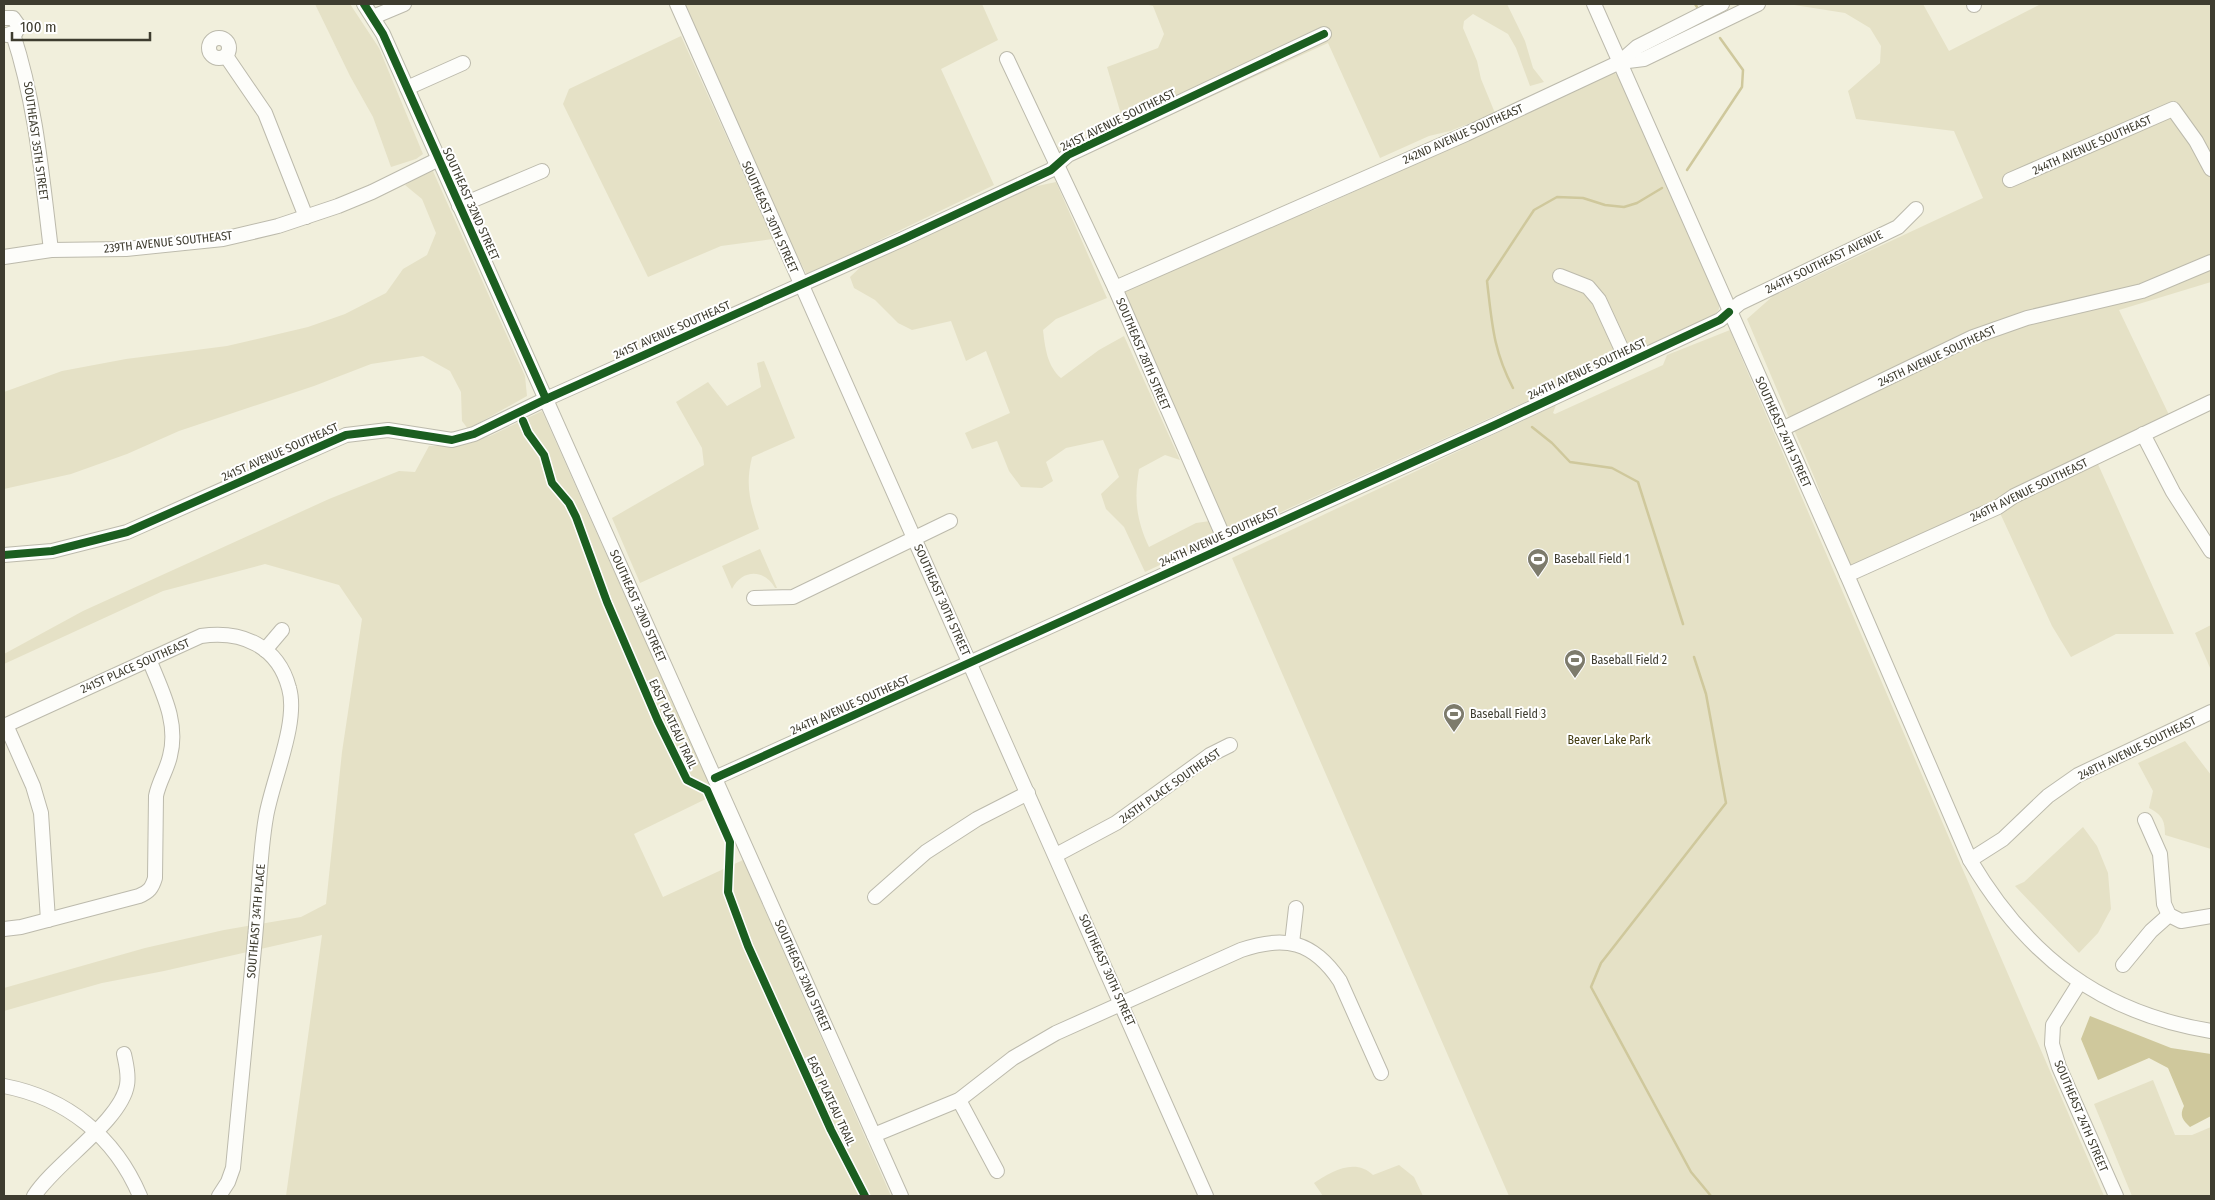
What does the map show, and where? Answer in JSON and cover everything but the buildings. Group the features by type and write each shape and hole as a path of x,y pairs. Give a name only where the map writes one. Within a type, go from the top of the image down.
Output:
{"street":[{"name":"SOUTHEAST 32ND STREET","path":"364,4 373,18 407,88 439,159 900,1196"},
{"path":"373,18 404,4"},
{"name":"SOUTHEAST 30TH STREET","path":"678,4 800,285 1028,792 1206,1196"},
{"name":"SOUTHEAST 24TH STREET","path":"1594,4 1970,860 1986,888 2014,925 2054,962 2080,982 2109,999 2138,1012 2170,1023 2211,1031"},
{"name":"242ND AVENUE SOUTHEAST","path":"1115,288 1475,130 1620,62 1637,47 1722,4"},
{"name":"242ND AVENUE SOUTHEAST","path":"1620,62 1644,59 1758,4"},
{"name":"SOUTHEAST 35TH STREET","path":"4,18 10,16 17,22 18,28 8,34 28,81 51,250"},
{"name":"241ST AVENUE SOUTHEAST","path":"4,555 52,551 128,532 346,435 388,430 452,440 486,429 1043,174 1068,155 1324,34"},
{"path":"226,56 265,113 306,217"},
{"name":"SOUTHEAST 28TH STREET","path":"1008,58 1115,288 1227,545"},
{"path":"407,88 463,63"},
{"name":"244TH AVENUE SOUTHEAST","path":"2010,180 2173,109 2196,141 2211,169"},
{"name":"239TH AVENUE SOUTHEAST","path":"4,257 51,250 126,249 223,239 306,217 372,192 439,159"},
{"path":"459,206 542,171"},
{"name":"244TH SOUTHEAST AVENUE","path":"1729,312 1740,303 1898,227 1916,209"},
{"name":"245TH AVENUE SOUTHEAST","path":"1782,429 1973,337 2027,318 2142,291 2211,262"},
{"path":"1560,276 1588,288 1599,300 1628,363"},
{"name":"244TH AVENUE SOUTHEAST","path":"715,778 1628,363 1720,320 1729,312"},
{"name":"246TH AVENUE SOUTHEAST","path":"1846,575 1998,507 2014,496 2211,402"},
{"path":"2143,434 2173,492 2211,551"},
{"path":"754,598 793,597 950,522"},
{"path":"267,651 282,630"},
{"name":"241ST PLACE SOUTHEAST","path":"5,725 186,642 214,634 237,636 255,643 267,651"},
{"name":"SOUTHEAST 34TH PLACE","path":"219,1196 228,1182 233,1168 266,817 291,719 289,686 277,662 267,651"},
{"path":"4,929 21,928 150,891 155,878 156,796 158,784 171,754 173,731 170,712 149,659"},
{"name":"248TH AVENUE SOUTHEAST","path":"1970,860 2003,840 2039,804 2072,779 2211,712"},
{"path":"5,725 33,786 41,813 48,920"},
{"name":"245TH PLACE SOUTHEAST","path":"1056,855 1116,823 1210,755 1230,745"},
{"path":"876,897 926,852 976,819 1028,792"},
{"path":"2145,820 2160,854 2164,904 2169,914 2181,921 2211,916"},
{"path":"1292,944 1296,908"},
{"path":"2123,965 2151,931 2169,914"},
{"path":"874,1135 959,1100 1031,1046 1056,1032 1240,950 1272,941 1292,944 1316,955 1331,968 1340,981 1382,1073"},
{"name":"SOUTHEAST 24TH STREET","path":"2080,982 2053,1025 2052,1044 2059,1067 2116,1196"},
{"path":"34,1196 117,1106 127,1086 127,1066 124,1054"},
{"path":"4,1086 35,1093 53,1101 73,1112 96,1130 126,1167 140,1196"},
{"path":"959,1100 997,1171"}],"green space":[{"path":"315,4 350,4 379,48 423,154 416,159 391,167 373,117 350,76"},
{"path":"685,4 982,4 998,40 941,69 994,185 807,275 789,240"},
{"path":"1144,4 1507,4 1525,41 1533,68 1544,82 1530,86 1516,48 1508,34 1473,14 1464,21 1463,28 1495,113 1450,131 1429,136 1380,158 1328,43 1134,132 1123,121 1107,67 1158,48 1164,34 1153,6"},
{"path":"1788,4 1923,4 1949,51 2041,4 2211,4 2211,282 2119,310 2170,417 1856,567 1850,566 1846,561 1815,479 1747,319 1773,296 1983,198 1954,131 1856,119 1848,91 1880,63 1881,46 1870,28 1845,13"},
{"path":"681,36 773,239 721,246 648,277 563,104 569,89"},
{"path":"1611,72 1620,78 1719,302 1719,309 1715,314 1583,376 1232,534 1226,529 1123,294 1126,289 1284,218 1314,210 1373,183 1376,177"},
{"path":"432,169 525,376 527,396 468,429 462,421 461,392 450,371 423,356 371,364 314,386 179,431 127,454 71,474 4,489 4,392 62,371 126,359 227,346 308,327 345,314 386,293 403,269 427,255 436,233 422,199 405,185"},
{"path":"1056,182 1107,298 1056,319 1043,330 1050,362 1061,378 1099,350 1124,336 1180,460 1165,455 1139,469 1137,509 1141,527 1149,547 1196,523 1210,521 1214,534 1205,544 1145,572 1124,527 1106,509 1101,494 1119,477 1103,440 1066,448 1046,462 1053,481 1042,488 1021,487 1009,471 997,441 972,449 965,433 1010,413 986,351 966,361 951,321 912,330 898,323 875,300 854,288 850,277 867,261 1028,188"},
{"name":"Beaver Lake Park","path":"1730,330 2104,1196 1509,1196 1232,558 1556,405 1553,413 1555,414 1663,365 1667,355"},
{"path":"764,361 795,438 752,457 749,485 753,510 759,529 640,583 612,518 704,465 702,448 676,402 708,382 727,406 761,387 757,363"},
{"path":"542,411 714,795 634,834 663,897 743,860 891,1196 286,1196 322,935 102,983 4,1011 4,988 145,948 224,930 301,917 326,904 342,752 362,619 339,585 265,564 163,591 4,664 4,654 83,611 329,499 399,471 415,472 429,446 459,446 490,436"},
{"path":"2097,462 2174,634 2116,634 2071,657 2052,626 2000,513 2013,500"},
{"path":"760,549 777,588 765,577 754,574 747,575 736,582 732,589 722,566"},
{"path":"2211,625 2211,670 2195,633"},
{"path":"2185,741 2211,775 2211,849 2165,835 2162,818 2149,808 2153,791 2138,763"},
{"path":"2083,827 2097,846 2108,873 2111,909 2098,933 2079,953 2015,886 2024,882"},
{"path":"2153,1080 2175,1135 2192,1135 2211,1127 2211,1196 2132,1196 2094,1104"},
{"path":"1399,1165 1414,1177 1423,1196 1323,1196 1314,1183 1343,1168 1358,1167 1373,1175"}],"shaded area":[{"path":"2090,1016 2171,1048 2211,1054 2211,1116 2190,1127 2183,1118 2184,1106 2168,1068 2149,1058 2098,1080 2081,1039"}],"waterway":[{"path":"1687,170 1742,87 1743,70 1720,38"},
{"path":"1513,388 1497,349 1487,281 1534,210 1557,197 1583,198 1605,205 1624,207 1637,203 1662,188"},
{"path":"1532,427 1552,443 1570,462 1612,468 1638,482 1683,624"},
{"path":"1694,657 1706,694 1726,803 1601,963 1591,987 1691,1172 1711,1196"}],"cycle path":[{"path":"364,4 383,34 546,399"},
{"path":"4,555 52,551 127,532 346,435 388,430 452,440 474,434 546,399 903,239 1051,170 1068,155 1324,34"},
{"path":"715,778 1495,425 1720,320 1729,312"},
{"name":"EAST PLATEAU TRAIL","path":"523,421 528,433 544,455 552,483 569,503 576,517 607,602 658,721 687,780 707,790 730,842 728,892 748,946 831,1130 865,1196"}],"place":[{"name":"Baseball Field 1","path":"1538,578"},
{"name":"Baseball Field 2","path":"1575,679"},
{"name":"Baseball Field 3","path":"1454,733"}]}
